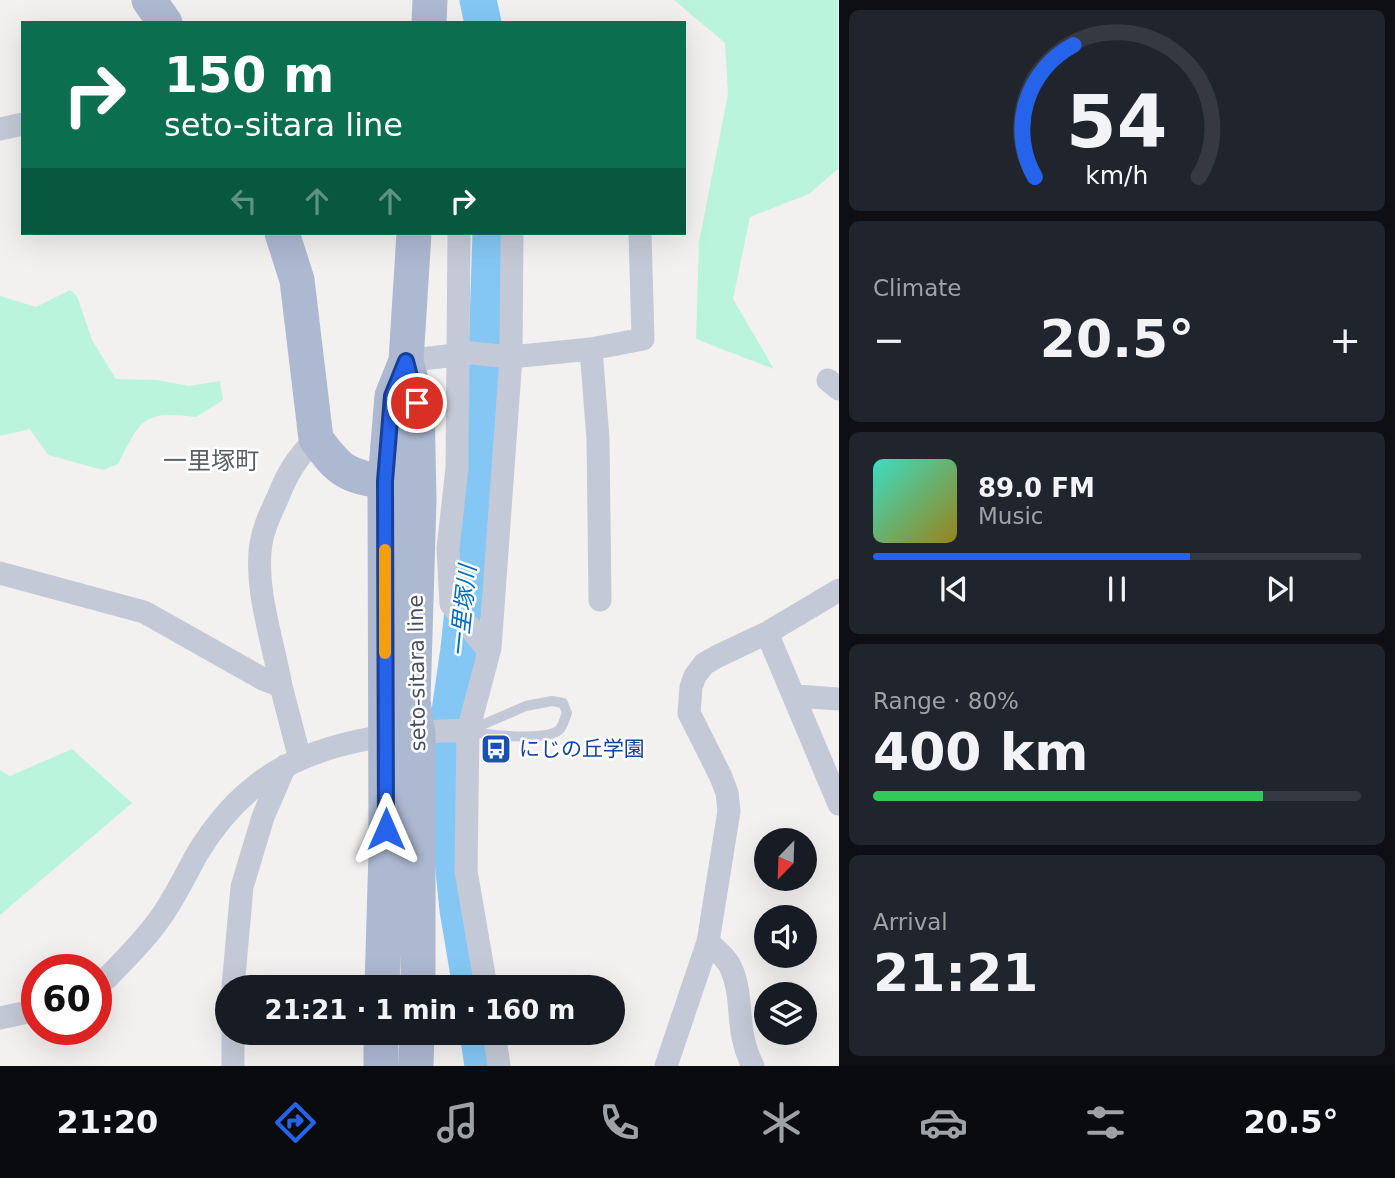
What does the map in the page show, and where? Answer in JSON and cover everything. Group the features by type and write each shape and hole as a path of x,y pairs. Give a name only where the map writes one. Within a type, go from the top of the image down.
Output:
{"main road":[{"path":"149,0 164,21"},
{"path":"429,21 430,0"},
{"path":"283,235 297,280 316,439 331,460 352,476 385,481"},
{"name":"seto-sitara line","path":"384,975 415,734 385,481 392,396 406,361 414,235"},
{"name":"seto-sitara line","path":"406,361 417,403 419,500 414,701 418,975"},
{"path":"380,1066 381,1045"},
{"path":"416,1066 417,1045"}],"street":[{"path":"0,129 21,124"},
{"path":"459,235 465,354 448,549 451,604 487,646"},
{"path":"484,975 466,871 466,731 487,646 508,355 512,235"},
{"path":"406,361 465,354 508,355 591,349 643,339 640,235"},
{"path":"591,349 598,439 600,600"},
{"path":"234,975 242,887 264,817 293,762 260,571 261,543 267,521 285,479 297,457 316,439"},
{"path":"0,573 144,612 262,679 281,686"},
{"path":"666,1066 708,942 729,811 727,793 721,777 689,713 691,687 704,664 767,633 838,590"},
{"path":"767,633 796,696 838,804"},
{"path":"796,696 838,699"},
{"path":"112,970 132,952 162,916 199,852 219,824 268,774 293,762 353,742 466,731"},
{"path":"708,942 730,965 736,982 741,1040 753,1066"},
{"path":"0,1018 21,1013"},
{"path":"233,1045 233,1066"},
{"path":"496,1045 499,1066"}],"lane":[{"path":"539,703 563,703 567,713 560,729 548,736 488,736 466,731 539,703"}],"green space":[{"path":"674,0 838,0 838,169 809,194 750,217 733,299 774,369 696,339 699,242 728,94 725,43"},
{"path":"70,290 77,296 92,340 116,379 157,380 189,386 220,381 223,400 196,417 165,415 146,421 132,437 118,464 103,470 48,455 30,429 0,436 0,296 36,307"},
{"path":"72,749 132,803 0,915 0,770 10,776"}],"waterway":[{"name":"一里塚川","path":"478,0 483,21"},
{"name":"一里塚川","path":"469,975 458,910 443,760 459,649 486,382 491,235"},
{"name":"一里塚川","path":"480,1045 483,1066"}],"slow traffic":[{"path":"385,550 385,653"}],"place":[{"name":"にじの丘学園","path":"496,749"}],"district":[{"name":"一里塚町","path":"211,461"}],"route":[{"path":"386,829 385,481 392,396 406,361 417,403"}]}
